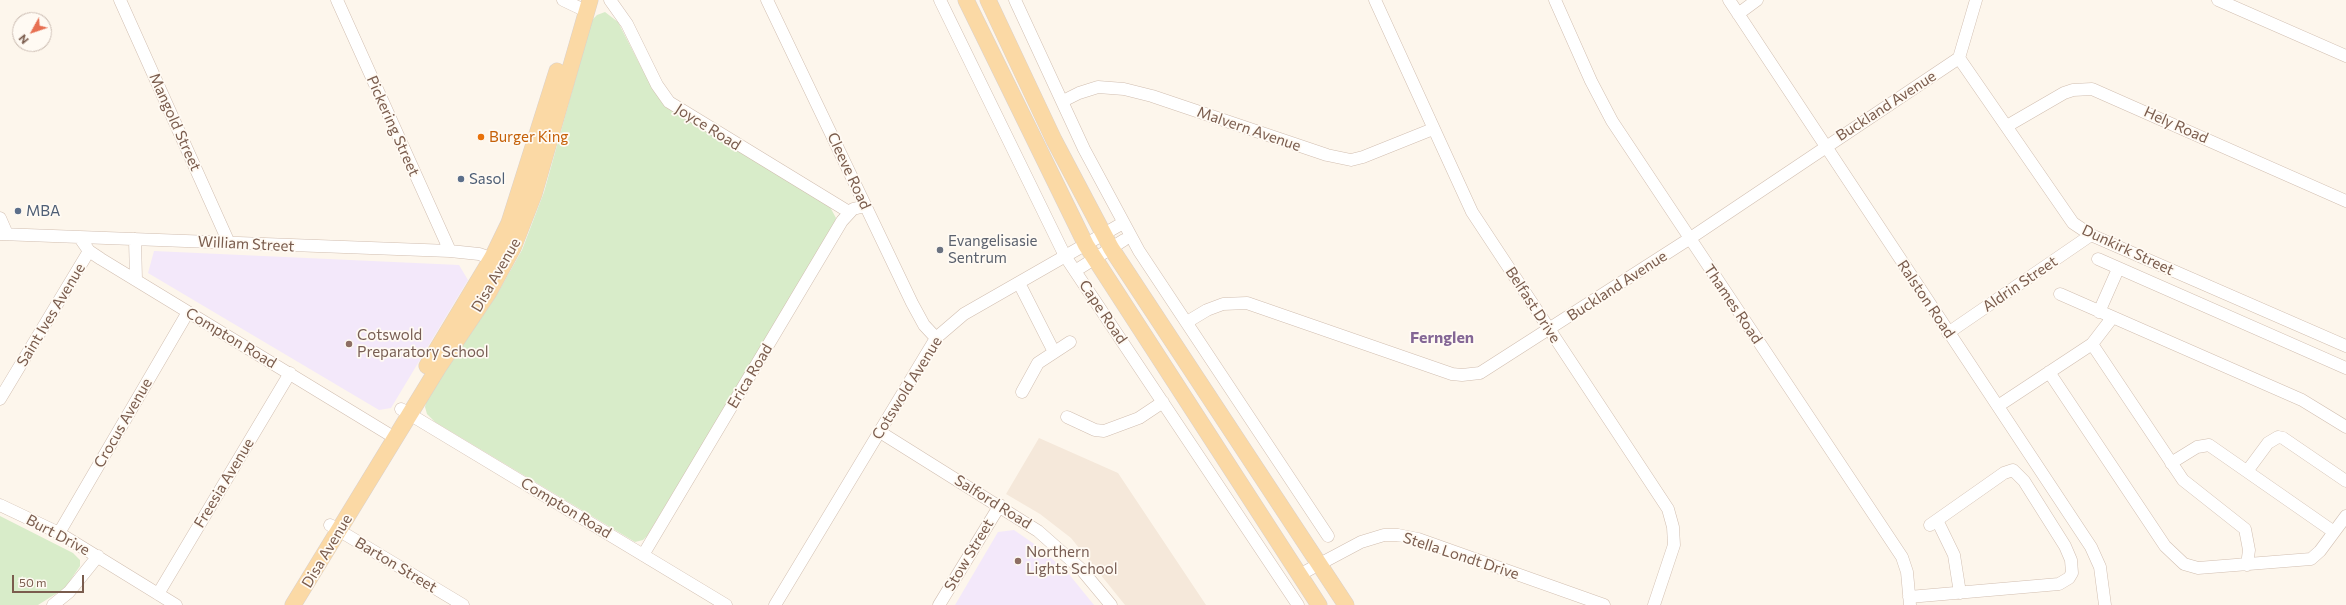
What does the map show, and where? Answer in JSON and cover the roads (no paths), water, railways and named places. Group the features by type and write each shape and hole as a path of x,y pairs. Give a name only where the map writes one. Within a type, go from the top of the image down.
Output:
{"main road":[{"name":"Cape Road","path":"966,0 1086,245 1319,605"},
{"path":"988,0 1054,140 1107,242 1346,605"},
{"name":"Disa Avenue","path":"293,605 335,528 498,261 509,222 579,4"},
{"name":"Disa Avenue","path":"281,605 335,528"}],"street":[{"name":"Mangold Street","path":"120,0 229,243"},
{"name":"Pickering Street","path":"337,0 450,251"},
{"name":"Joyce Road","path":"610,0 627,24 657,85 669,102 849,212"},
{"name":"Cleeve Road","path":"768,0 865,206 920,318 936,338"},
{"name":"Cape Road","path":"940,0 1065,256 1298,605"},
{"path":"1015,0 1084,149 1139,251 1328,536"},
{"name":"Belfast Drive","path":"1375,0 1472,212 1663,500 1671,518 1674,545 1654,605"},
{"name":"Thames Road","path":"1555,0 1604,108 1689,239 1902,558 1906,565 1909,601"},
{"name":"Ralston Road","path":"1729,0 1948,333 2092,547 2100,567 2105,605"},
{"path":"1738,14 1757,0"},
{"path":"1959,58 1976,0"},
{"path":"2218,0 2346,56"},
{"name":"Buckland Avenue","path":"1187,322 1207,310 1223,304 1247,303 1462,375 1480,373 1490,369 1689,239 1825,146 1959,58"},
{"name":"Dunkirk Street","path":"1959,58 2007,126 2068,218 2091,235 2346,346"},
{"name":"Malvern Avenue","path":"1063,101 1079,93 1098,87 1124,89 1152,96 1327,155 1351,160 1363,157 1433,129"},
{"name":"Hely Road","path":"2007,126 2064,93 2073,90 2092,89 2346,201"},
{"path":"849,212 853,209 865,206"},
{"name":"Erica Road","path":"642,555 849,212"},
{"path":"0,218 3,234"},
{"name":"Cotswold Avenue","path":"775,605 936,338 964,314 1065,256 1086,245 1107,242 1123,223"},
{"name":"William Street","path":"3,234 450,251 498,261"},
{"name":"Aldrin Street","path":"1948,333 2091,235"},
{"name":"Compton Road","path":"80,238 89,251 391,435"},
{"path":"136,239 136,280"},
{"path":"1075,271 1095,258 1107,242 1124,240"},
{"name":"Saint Ives Avenue","path":"0,399 89,251"},
{"path":"2098,259 2346,368"},
{"path":"2099,312 2118,269"},
{"path":"1019,283 1054,352"},
{"path":"2060,294 2302,400 2346,427"},
{"name":"Crocus Avenue","path":"58,533 188,312"},
{"path":"1998,406 2092,344 2112,318"},
{"path":"1022,392 1035,366 1070,342"},
{"path":"2092,344 2171,463 2187,484 2245,529 2249,550 2247,565"},
{"path":"2049,372 2161,539 2178,560 2198,568 2311,559 2320,551 2346,516"},
{"name":"Freesia Avenue","path":"158,594 290,373"},
{"path":"1067,417 1095,430 1104,431 1139,418 1163,402"},
{"name":"Compton Road","path":"406,411 726,605"},
{"name":"Salford Road","path":"880,432 1000,505 1038,530 1081,568 1111,605"},
{"path":"2248,470 2268,443 2278,437 2283,438 2346,482"},
{"path":"2171,463 2204,444 2216,448 2334,532"},
{"path":"1909,601 1960,593 2059,584 2064,582 2072,573 2071,560 2065,546 2024,481 2013,470 2004,473 1933,522 1954,555 1960,593"},
{"name":"Burt Drive","path":"0,505 58,533 98,556 176,605"},
{"name":"Stow Street","path":"939,605 1000,505"},
{"name":"Barton Street","path":"335,528 463,605"},
{"name":"Stella Londt Drive","path":"1299,575 1361,542 1384,535 1398,535 1418,539 1604,605"},
{"path":"53,605 69,592 98,556"}],"place":[{"name":"Burger King","path":"481,137"},
{"name":"Sasol","path":"461,179"},
{"name":"MBA","path":"18,211"},
{"name":"Evangelisasie Sentrum","path":"940,250"},
{"name":"Cotswold Preparatory School","path":"349,344"},
{"name":"Northern Lights School","path":"1018,561"}],"district":[{"name":"Fernglen","path":"1442,338"}]}
